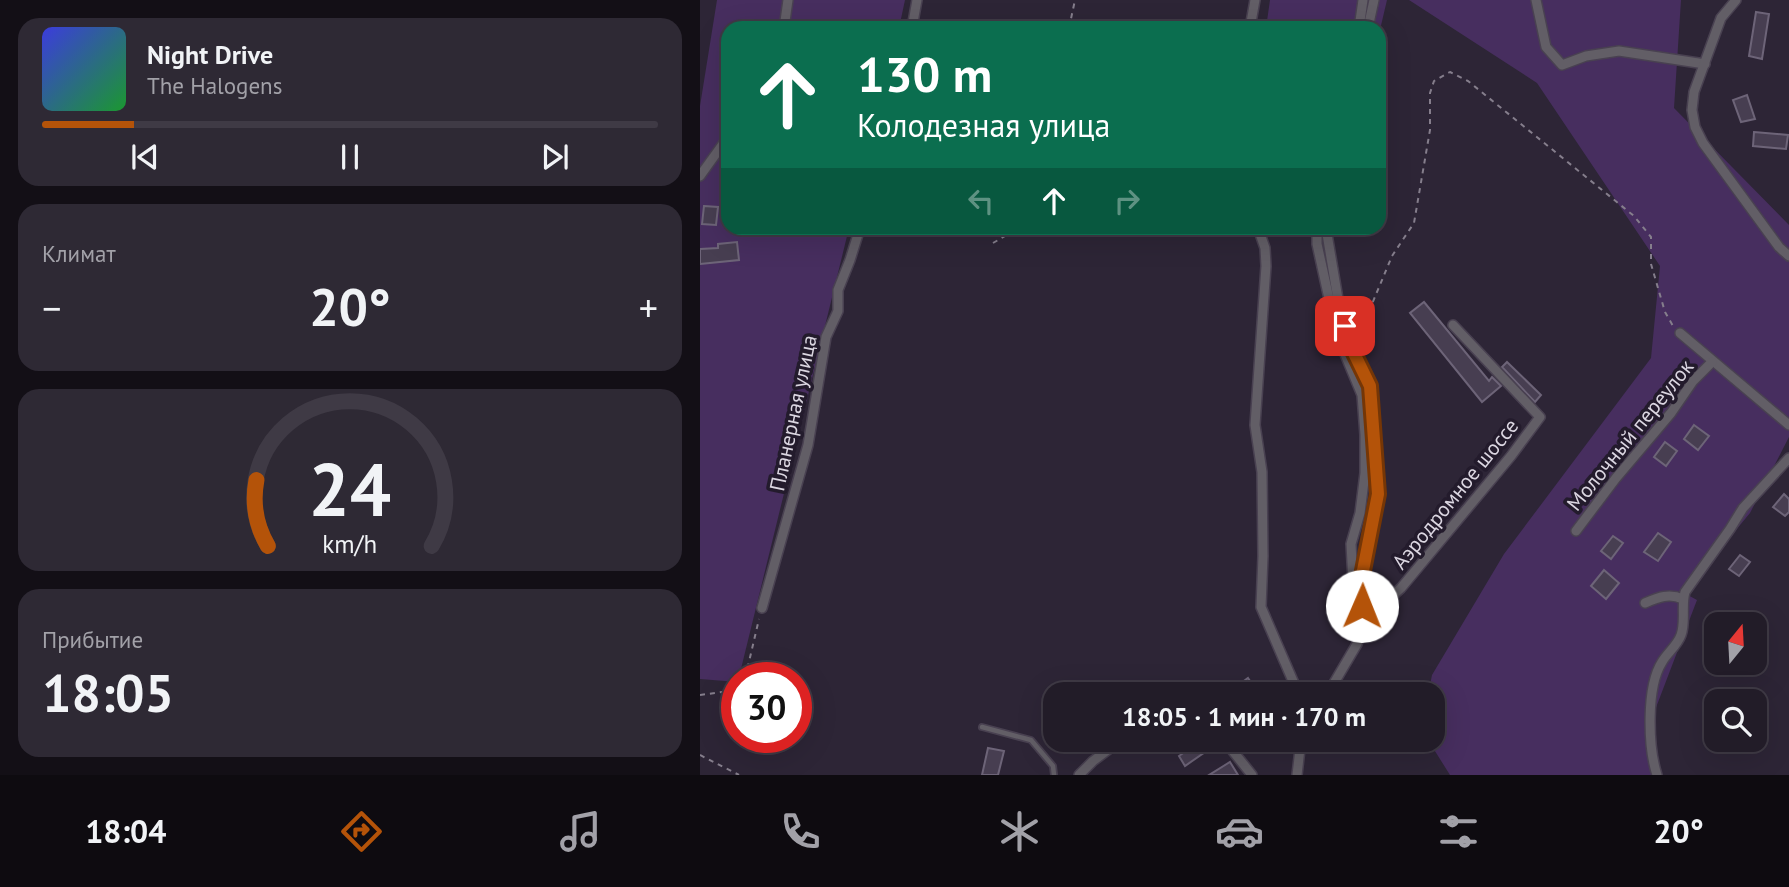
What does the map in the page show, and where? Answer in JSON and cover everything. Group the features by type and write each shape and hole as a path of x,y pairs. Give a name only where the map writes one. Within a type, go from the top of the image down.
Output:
{"street":[{"path":"785,21 788,0"},
{"path":"913,21 917,0"},
{"path":"1251,21 1255,0"},
{"path":"1360,21 1363,0"},
{"path":"1370,21 1374,0"},
{"path":"1536,0 1546,47 1562,65 1619,51 1705,64"},
{"path":"1735,0 1721,18 1694,92 1692,110 1695,127 1703,143 1779,247 1789,256"},
{"path":"700,176 721,147"},
{"name":"Планерная улица","path":"762,608 808,445 826,337 838,311 838,290 858,235"},
{"path":"1260,235 1265,248 1266,266 1255,425 1262,472 1261,607 1294,682"},
{"path":"1317,235 1337,335 1362,395 1364,472 1360,513 1352,544 1357,644"},
{"name":"Аэродромное шоссе","path":"1327,235 1339,305 1351,347 1370,386 1378,494 1359,591 1365,621"},
{"name":"Аэродромное шоссе","path":"1335,682 1357,644 1365,621 1401,588 1540,417 1453,325"},
{"name":"Молочный переулок","path":"1680,333 1789,425"},
{"name":"Молочный переулок","path":"1576,531 1671,413 1693,381 1712,362"},
{"path":"1657,775 1653,756 1650,695 1661,663 1679,640 1682,631 1683,599 1742,508 1789,457"},
{"path":"1645,603 1666,595 1683,599"},
{"path":"1079,775 1105,752"},
{"path":"1234,752 1252,775"},
{"path":"1297,775 1300,752"}],"lane":[{"path":"982,727 1031,740 1053,766 1054,775"}],"path":[{"path":"1070,21 1075,0"},
{"path":"1365,351 1364,339 1372,304 1392,256 1414,223 1430,130 1430,93 1434,81 1450,72 1468,81 1634,216 1650,237 1651,264 1665,312 1680,333"},
{"path":"993,243 1007,235"},
{"path":"749,662 762,608"},
{"path":"700,695 721,692"},
{"path":"700,755 739,775"}],"shaded area":[{"path":"717,0 905,0 900,21 721,21 721,235 847,235 743,662 721,662 721,681 700,679 700,106"},
{"path":"1270,0 1387,0 1382,21 1267,21"},
{"path":"1409,0 1681,0 1674,108 1789,225 1789,437 1750,513 1684,593 1697,600 1652,718 1657,775 1450,775 1436,752 1445,752 1445,682 1431,682 1432,675 1504,554 1651,358 1660,266 1537,83"}],"building":[{"path":"1756,12 1769,14 1762,59 1749,56"},
{"path":"1747,95 1755,119 1741,122 1733,100"},
{"path":"1754,132 1788,135 1786,149 1753,146"},
{"path":"704,206 718,207 716,225 702,224"},
{"path":"737,242 739,260 700,264 700,249 718,248 718,244"},
{"path":"1424,302 1489,381 1492,377 1501,386 1482,402 1410,313"},
{"path":"1507,362 1541,395 1535,402 1502,367"},
{"path":"1694,425 1709,436 1698,450 1684,439"},
{"path":"1665,442 1677,451 1666,466 1654,457"},
{"path":"1784,494 1789,499 1789,512 1785,516 1773,507"},
{"path":"1658,533 1671,542 1658,561 1644,552"},
{"path":"1613,536 1623,543 1611,559 1601,551"},
{"path":"1740,555 1750,562 1739,576 1729,569"},
{"path":"1604,570 1619,583 1606,599 1591,586"},
{"path":"988,748 1004,751 998,775 982,775"},
{"path":"1185,752 1205,752 1185,766 1179,756"},
{"path":"1230,762 1238,775 1209,775"}],"route":[{"path":"1345,326 1351,347 1370,386 1378,494 1359,591 1362,606"}]}
